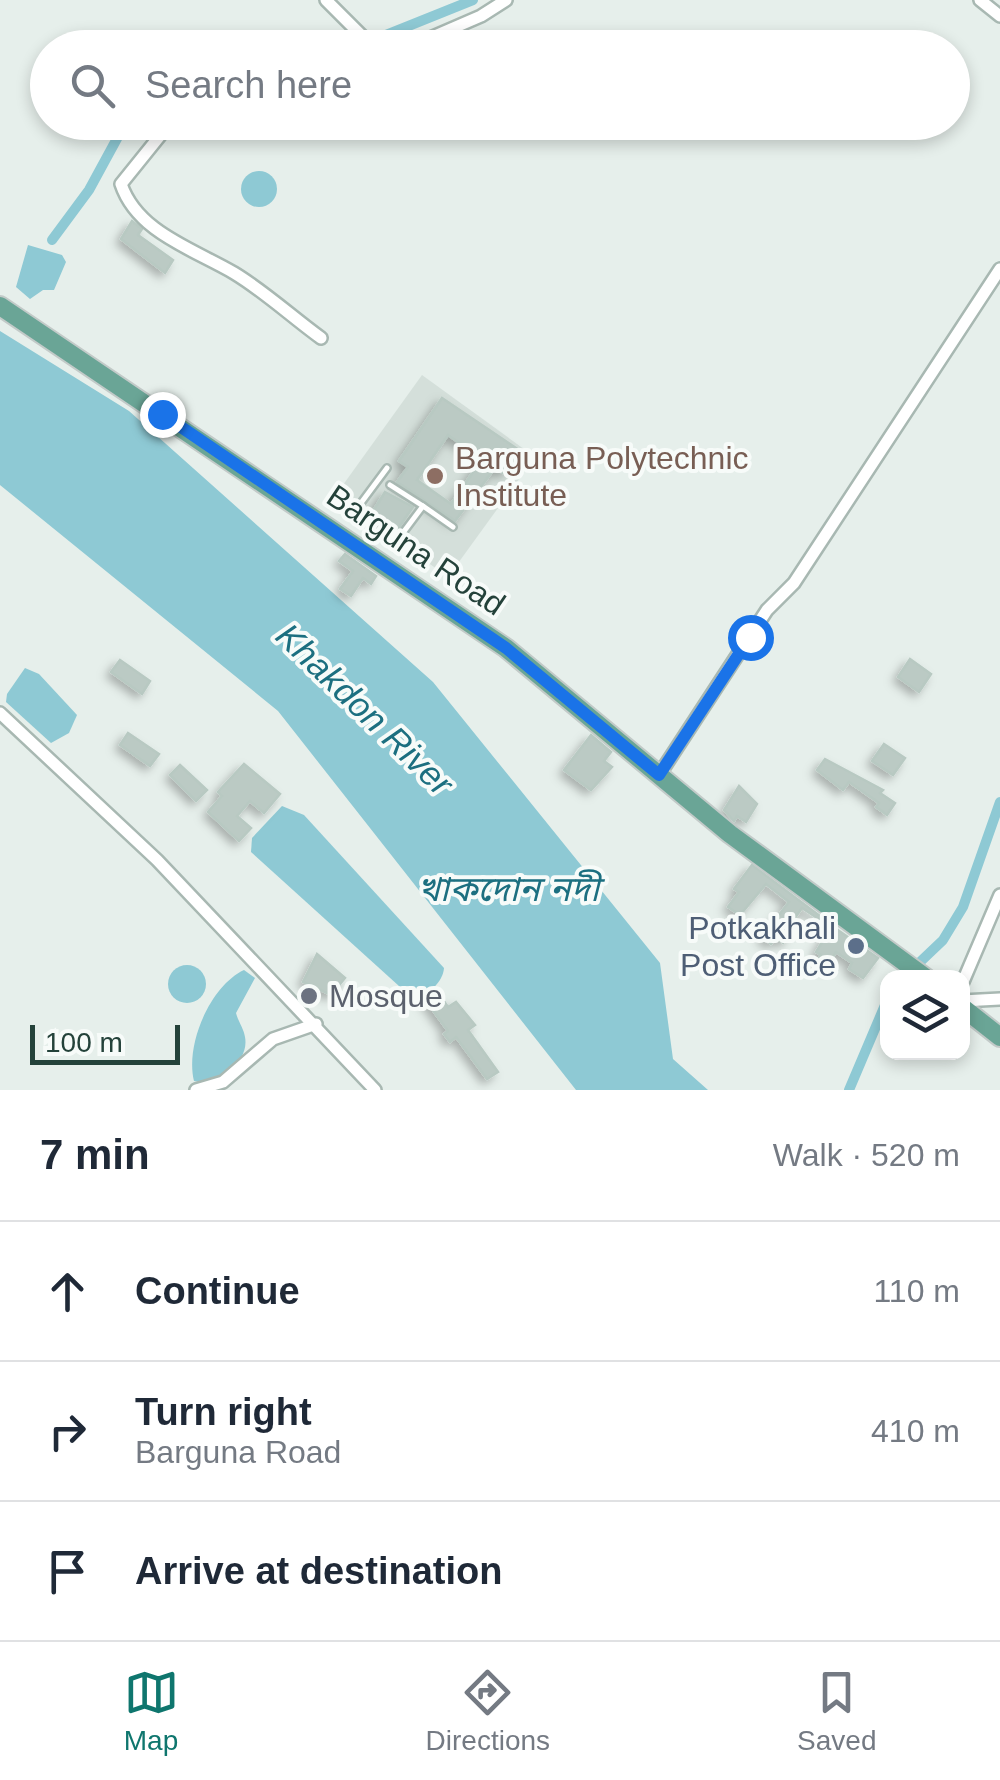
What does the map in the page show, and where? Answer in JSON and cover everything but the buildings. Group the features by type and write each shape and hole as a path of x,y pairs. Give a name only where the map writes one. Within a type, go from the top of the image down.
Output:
{"main road":[{"name":"Barguna Road","path":"0,306 506,648 659,775 916,970"},
{"path":"970,1011 1000,1038"}],"street":[{"path":"326,0 356,30"},
{"path":"449,30 506,0"},
{"path":"980,0 1000,16"},
{"path":"156,140 121,184 128,206 175,242 236,274 321,338"},
{"path":"659,775 767,610 794,583 1000,269"},
{"path":"2,721 157,860 375,1090"},
{"path":"968,970 1000,895"},
{"path":"970,1003 1000,1000"},
{"path":"196,1090 224,1082 273,1039 316,1024"}],"lane":[{"path":"355,511 386,468"},
{"path":"390,484 453,527"},
{"path":"396,542 423,506"}],"shaded area":[{"name":"Barguna Polytechnic Institute","path":"422,375 535,457 448,577 335,496"}],"water":[{"path":"259,171 272,176 277,189 272,202 259,207 246,202 241,189 246,176"},
{"path":"28,245 62,255 66,262 54,290 43,290 30,299 16,287"},
{"name":"খাকদোন নদী","path":"0,331 129,411 433,682 660,963 673,1059 708,1090 576,1090 278,711 0,485"},
{"path":"25,668 39,674 77,715 69,733 51,743 6,702 7,694"},
{"path":"282,806 304,815 444,968 432,989 410,996 251,852 252,838"},
{"path":"187,965 200,971 206,984 200,997 187,1003 174,997 168,984 174,971"},
{"path":"244,970 255,978 236,1013 245,1037 242,1056 221,1076 194,1081 193,1051 203,1018 221,989"}],"waterway":[{"path":"398,30 473,0"},
{"path":"52,240 89,190 116,140"},
{"path":"911,970 943,940 963,907 1000,802"},
{"path":"849,1090 880,1017"}],"place":[{"name":"Barguna Polytechnic Institute","path":"435,476"},
{"name":"Potkakhali Post Office","path":"856,946"},
{"name":"Mosque","path":"309,996"}],"route":[{"path":"162,414 506,648 659,775 750,637"}],"water label":[{"name":"Khakdon River","path":"365,709"}]}
